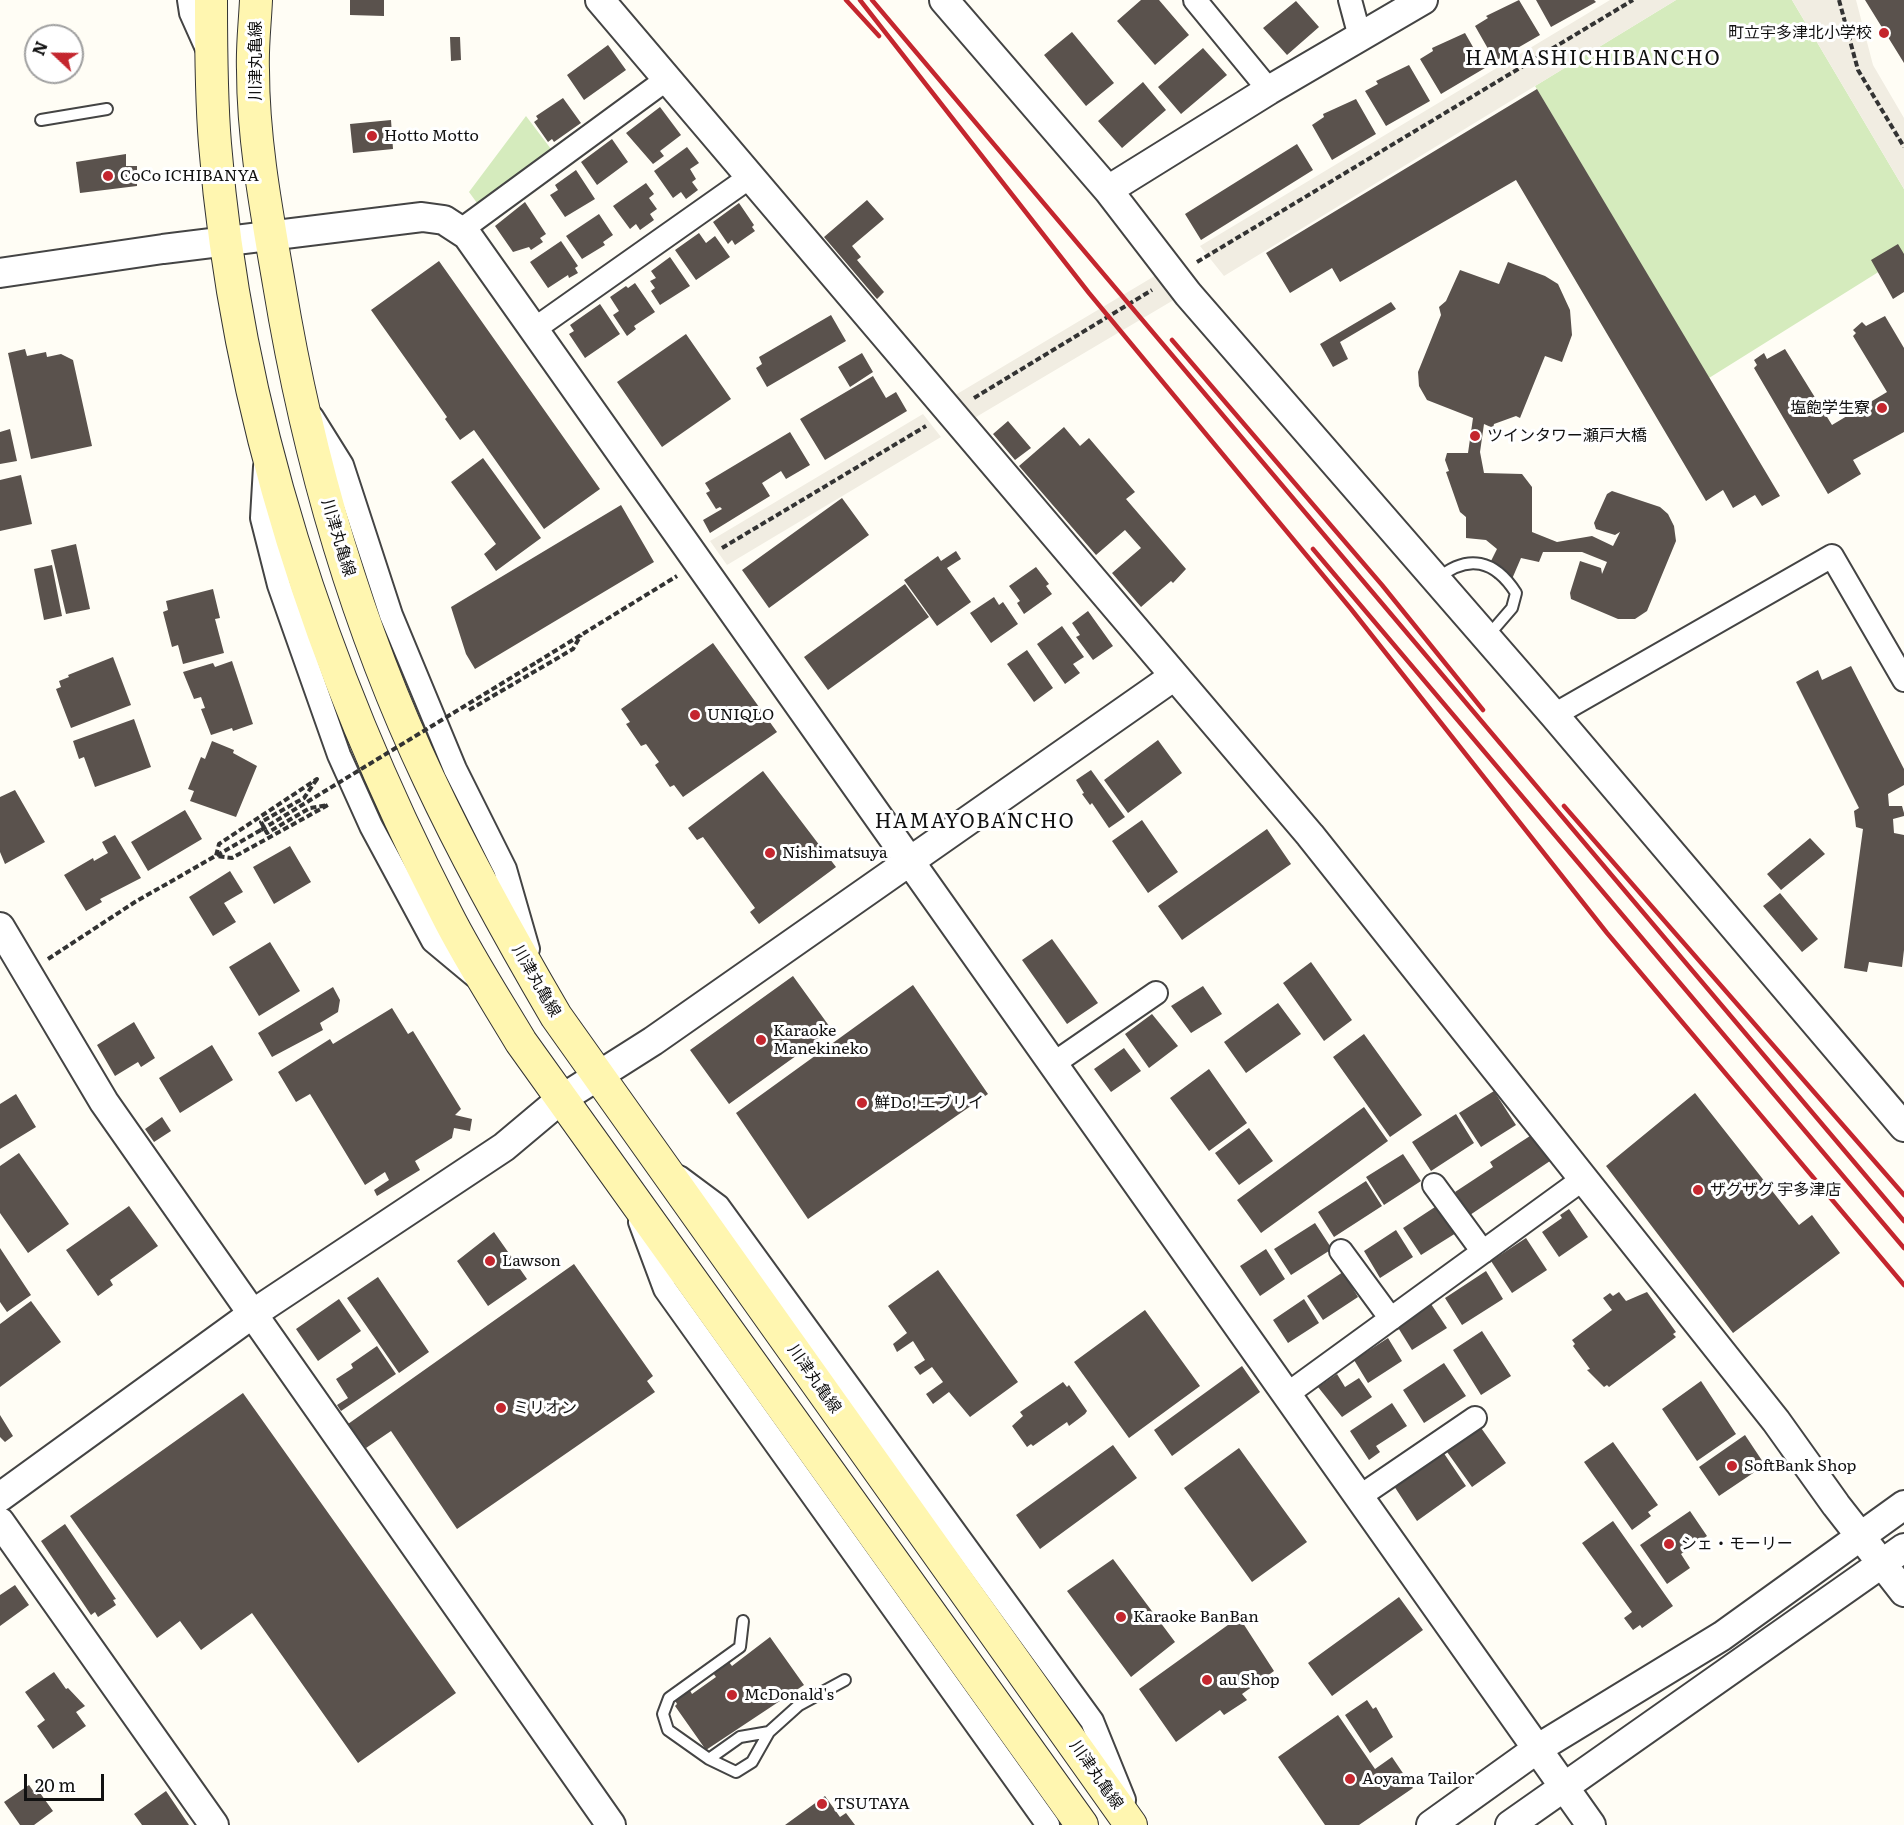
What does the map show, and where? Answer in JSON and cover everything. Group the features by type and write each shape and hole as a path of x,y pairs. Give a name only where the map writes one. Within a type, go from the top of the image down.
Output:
{"main road":[{"path":"211,0 214,142 226,242 247,362 266,443 306,587 349,702 389,797 447,915 521,1042 560,1100 1082,1825"},
{"name":"川津丸亀線","path":"256,0 252,70 271,237 300,398 348,572 388,683 428,778 487,895 538,986 660,1164 1133,1825"}],"street":[{"path":"189,0 190,13 212,60"},
{"path":"600,0 1173,677 1310,835 1776,1421 1861,1535 1893,1556 1904,1592"},
{"path":"944,0 1108,190 1174,276 1554,715 1904,1126"},
{"path":"1195,0 1269,90"},
{"path":"1350,0 1360,37"},
{"path":"1108,190 1269,90 1423,0"},
{"path":"461,230 667,79"},
{"path":"533,330 750,177"},
{"path":"0,273 423,217 444,220 461,230 1591,1825"},
{"path":"1554,715 1832,556 1904,680"},
{"path":"0,1497 252,1315 504,1147 560,1100 653,1041 1173,677"},
{"path":"0,927 104,1102 611,1825"},
{"path":"1053,1064 1156,993"},
{"path":"1286,1395 1583,1179"},
{"path":"1434,1185 1483,1251"},
{"path":"630,1197 665,1289 1048,1825"},
{"path":"1341,1251 1391,1319"},
{"path":"1359,1497 1475,1418"},
{"path":"1431,1825 1537,1749 1722,1636 1904,1505"},
{"path":"0,1522 214,1825"},
{"path":"1510,1825 1893,1556"}],"lane":[{"path":"41,120 107,109"},
{"path":"1437,580 1453,566 1476,563 1492,568 1505,577 1516,593 1512,608 1486,637"},
{"path":"743,1621 740,1647 669,1698 663,1714 668,1730 709,1759 736,1772 752,1762 769,1732 799,1704 845,1680"},
{"path":"709,1759 740,1737 769,1732"}],"path":[{"path":"970,400 1633,0"},
{"path":"1839,0 1858,70 1904,147"},
{"path":"717,551 931,423"},
{"path":"26,973 74,944 135,902 264,828 682,573"},
{"path":"469,710 573,649 583,632"},
{"path":"317,778 304,798 261,822 267,833 310,808 328,805 232,858 216,855 219,844 317,778"}],"green space":[{"path":"1676,0 1792,0 1904,189 1904,256 1709,378 1535,86"},
{"path":"526,116 551,149 477,203 469,192"}],"shaded area":[{"path":"1610,0 1676,0 1224,276 1200,246"},
{"path":"1792,0 1856,0 1873,65 1904,118 1904,189"},
{"path":"1158,274 1177,298 971,420 952,397"},
{"path":"923,414 941,437 727,565 710,541"}],"building":[{"path":"350,0 384,0 384,16 350,15"},
{"path":"1141,0 1159,0 1189,35 1155,65 1117,21"},
{"path":"1519,0 1540,35 1495,61 1475,26 1488,18 1486,16"},
{"path":"1536,0 1594,0 1596,2 1551,27"},
{"path":"1865,0 1904,0 1904,63"},
{"path":"1296,1 1319,27 1287,55 1263,28"},
{"path":"1072,32 1114,83 1086,106 1044,55"},
{"path":"1465,33 1485,68 1441,94 1420,59 1433,51 1432,48"},
{"path":"450,37 460,37 461,60 451,61"},
{"path":"608,45 626,70 584,100 567,75"},
{"path":"1203,48 1227,75 1181,114 1158,87"},
{"path":"1409,65 1430,101 1386,126 1365,91 1378,84 1376,81"},
{"path":"1143,82 1166,110 1122,148 1098,121"},
{"path":"1537,89 1780,496 1762,506 1755,495 1733,508 1723,490 1706,501 1516,180 1340,282 1332,268 1290,293 1266,253"},
{"path":"563,98 581,123 554,142 552,139 548,142 534,122 538,119 536,116"},
{"path":"1356,99 1376,134 1332,160 1312,125 1324,117 1323,114"},
{"path":"660,107 681,135 660,151 664,156 653,164 626,133"},
{"name":"Hotto Motto","path":"391,120 393,149 353,153 350,124"},
{"path":"612,139 628,162 597,185 581,162"},
{"path":"1297,144 1313,170 1201,240 1185,214"},
{"path":"687,147 699,163 690,169 696,179 692,182 698,190 686,199 681,192 673,198 654,171"},
{"name":"CoCo ICHIBANYA","path":"126,154 126,166 137,166 137,186 80,193 76,162"},
{"path":"576,170 595,199 565,217 550,195 558,190 555,185"},
{"path":"646,183 654,194 649,198 657,209 650,214 654,220 640,230 636,224 630,229 613,206"},
{"path":"867,200 884,219 852,246 861,257 857,260 884,292 877,299 824,237"},
{"path":"525,202 546,234 540,238 543,242 531,250 529,247 513,252 495,226"},
{"path":"739,203 754,225 752,227 755,231 735,245 732,240 728,244 713,222"},
{"path":"599,214 613,235 603,242 605,245 582,259 566,236"},
{"path":"699,233 706,243 715,236 730,257 696,280 675,250"},
{"path":"561,241 578,266 575,268 578,273 569,278 568,275 548,288 530,262"},
{"path":"1898,244 1904,254 1904,292 1893,299 1871,260"},
{"path":"670,257 690,286 660,305 651,291 655,288 650,281 656,278 651,271"},
{"path":"439,261 600,489 544,529 474,430 460,440 445,419 447,417 371,310"},
{"name":"ツインタワー瀬戸大橋","path":"1508,262 1545,276 1558,284 1570,310 1572,335 1562,362 1545,356 1520,418 1516,416 1494,424 1493,428 1484,424 1480,452 1484,473 1522,474 1532,487 1532,532 1557,542 1592,536 1613,546 1620,532 1615,535 1596,529 1594,523 1607,494 1612,491 1660,507 1668,514 1674,526 1676,541 1647,611 1635,619 1618,619 1571,599 1570,593 1580,561 1601,568 1602,574 1607,562 1582,552 1543,552 1539,562 1521,558 1512,579 1495,579 1490,573 1489,565 1497,549 1486,540 1466,538 1466,517 1460,512 1446,472 1449,471 1445,460 1447,453 1468,453 1473,418 1427,400 1419,386 1418,372 1441,315 1439,307 1446,301 1460,270 1499,284"},
{"path":"635,283 655,312 634,326 636,329 627,336 613,315 619,311 610,297"},
{"path":"1391,302 1396,309 1340,342 1348,359 1333,367 1320,344"},
{"path":"600,304 620,334 585,358 569,334 574,331 570,325"},
{"path":"831,315 846,341 767,387 756,368 762,364 759,357"},
{"name":"塩飽学生寮","path":"1885,316 1904,348 1904,432 1853,460 1861,474 1828,494 1754,368 1757,365 1754,360 1764,353 1767,359 1785,349 1832,425 1887,392 1853,336 1856,333 1853,330 1862,322 1866,326"},
{"path":"686,334 731,399 662,447 617,382"},
{"path":"25,349 27,356 46,352 47,357 61,354 73,360 92,446 31,459 8,353"},
{"path":"862,353 873,372 850,387 838,367"},
{"path":"873,376 886,398 896,392 907,411 825,460 800,419"},
{"path":"1008,421 1031,448 1015,460 993,434"},
{"path":"1064,427 1080,446 1089,438 1135,492 1126,499 1186,569 1173,583 1171,581 1141,607 1112,573 1141,548 1125,530 1096,555 1019,466"},
{"path":"10,429 17,461 0,464 0,432"},
{"path":"790,432 810,465 786,479 781,471 762,483 770,496 710,533 703,520 722,509 720,507 716,509 706,493 710,491 705,483"},
{"path":"483,458 541,538 496,571 484,554 496,544 451,482"},
{"path":"21,475 32,524 0,531 0,480"},
{"path":"842,498 869,535 769,608 742,570"},
{"path":"621,505 654,562 475,669 466,654 451,607"},
{"path":"76,544 90,609 66,614 51,550"},
{"path":"956,551 961,559 947,568 971,602 937,626 904,580 938,556 941,561"},
{"path":"52,565 62,616 44,620 34,569"},
{"path":"1036,567 1049,584 1046,586 1052,594 1024,614 1017,603 1020,601 1009,586"},
{"path":"905,584 929,617 828,690 804,657"},
{"path":"213,589 220,618 215,619 224,653 183,664 178,645 172,647 163,612 168,610 166,601"},
{"path":"994,597 999,605 1003,602 1018,624 991,643 970,613"},
{"path":"1088,611 1113,646 1093,660 1076,637 1080,635 1072,623"},
{"path":"1062,626 1084,657 1073,664 1080,673 1065,684 1037,644"},
{"name":"UNIQLO","path":"713,643 777,732 683,797 674,785 670,787 655,765 659,762 646,744 641,746 626,724 630,722 621,709"},
{"path":"1027,650 1053,688 1034,702 1007,664"},
{"path":"113,657 131,705 71,728 56,689 61,687 59,681 69,677 68,675"},
{"path":"232,661 253,724 211,735 201,709 205,708 201,697 194,699 183,672 213,663 215,667"},
{"path":"1851,666 1904,769 1904,785 1888,794 1889,806 1902,806 1904,813 1904,816 1893,819 1894,833 1904,835 1902,967 1869,962 1867,972 1844,968 1863,829 1856,827 1854,811 1859,808 1796,682 1818,670 1822,680"},
{"path":"134,719 151,767 95,787 84,757 79,759 73,741"},
{"path":"1158,740 1182,773 1128,813 1104,780"},
{"path":"212,741 234,750 233,753 257,766 236,817 190,801 194,791 188,789 201,757 205,759"},
{"path":"1091,770 1125,817 1109,828 1092,803 1090,805 1082,794 1084,793 1076,780"},
{"name":"Nishimatsuya","path":"763,771 836,867 759,924 750,912 755,908 703,837 697,840 688,828"},
{"path":"15,790 45,842 5,864 0,852 0,797"},
{"path":"185,810 202,839 148,871 131,842"},
{"path":"1142,820 1178,872 1148,893 1112,841"},
{"path":"1267,829 1291,864 1182,940 1158,906"},
{"path":"115,835 141,878 100,899 102,902 86,911 64,875 93,858 94,861 108,853 102,842"},
{"path":"1810,838 1825,854 1781,890 1767,874"},
{"path":"290,846 311,882 274,904 253,867"},
{"path":"230,871 243,892 224,903 236,922 213,936 189,897"},
{"path":"1780,893 1818,939 1802,952 1763,906"},
{"path":"1052,939 1098,1003 1067,1024 1022,960"},
{"path":"270,942 300,991 259,1016 229,967"},
{"path":"1311,962 1352,1020 1324,1041 1283,983"},
{"name":"Karaoke Manekineko","path":"793,976 832,1030 729,1104 690,1050"},
{"name":"鮮Do! エブリイ","path":"913,985 988,1094 808,1219 736,1113"},
{"path":"1203,986 1222,1014 1191,1033 1171,1006"},
{"path":"333,987 340,1000 338,1012 320,1023 323,1030 272,1057 258,1033"},
{"path":"1278,1003 1301,1034 1246,1073 1224,1042"},
{"path":"392,1008 408,1034 413,1031 461,1109 455,1115 472,1119 470,1131 454,1128 452,1138 415,1161 420,1170 377,1196 374,1190 389,1180 385,1172 365,1185 310,1094 296,1102 278,1072 330,1039 333,1044"},
{"path":"1152,1014 1178,1046 1149,1068 1125,1034"},
{"path":"134,1022 155,1058 141,1067 138,1062 115,1076 97,1045"},
{"path":"1364,1034 1422,1115 1390,1137 1333,1057"},
{"path":"212,1045 233,1080 180,1113 159,1078"},
{"path":"1124,1048 1141,1071 1111,1092 1094,1069"},
{"path":"1209,1069 1247,1123 1209,1151 1170,1098"},
{"path":"1494,1091 1516,1125 1481,1147 1459,1113"},
{"name":"ザグザグ 宇多津店","path":"1695,1093 1799,1225 1812,1215 1840,1253 1733,1333 1606,1166"},
{"path":"16,1094 36,1127 0,1149 0,1104"},
{"path":"1364,1107 1388,1141 1261,1233 1237,1200"},
{"path":"1456,1114 1474,1143 1431,1171 1412,1142"},
{"path":"162,1117 171,1131 154,1142 145,1129"},
{"path":"1249,1128 1273,1161 1239,1185 1215,1153"},
{"path":"1533,1134 1550,1161 1470,1215 1455,1192 1493,1167 1490,1162"},
{"path":"19,1153 69,1224 28,1253 0,1213 0,1166"},
{"path":"1403,1154 1421,1181 1384,1205 1366,1177"},
{"path":"1366,1181 1382,1206 1334,1237 1318,1212"},
{"path":"1438,1205 1456,1233 1421,1255 1403,1228"},
{"path":"129,1206 158,1246 110,1280 113,1285 98,1296 66,1250"},
{"path":"1569,1209 1588,1237 1559,1257 1542,1232 1562,1218 1560,1215"},
{"path":"1315,1223 1332,1249 1291,1275 1274,1249"},
{"path":"1396,1230 1413,1257 1380,1278 1364,1251"},
{"path":"494,1232 527,1279 488,1306 457,1261"},
{"path":"1526,1238 1547,1270 1512,1293 1491,1261"},
{"path":"0,1248 31,1295 7,1312 0,1302"},
{"path":"1266,1249 1285,1279 1260,1296 1240,1266"},
{"name":"ミリオン","path":"574,1264 653,1376 647,1381 655,1392 457,1529 391,1431 366,1448 348,1424"},
{"path":"938,1270 1018,1382 970,1417 949,1392 933,1404 926,1394 943,1382 932,1367 920,1375 914,1367 925,1360 913,1341 897,1352 893,1344 907,1333 888,1306"},
{"path":"1486,1271 1503,1299 1462,1325 1445,1298"},
{"path":"1343,1272 1358,1297 1323,1320 1307,1296"},
{"path":"378,1277 429,1352 399,1373 347,1298"},
{"path":"1619,1292 1626,1301 1647,1292 1676,1332 1673,1334 1676,1337 1609,1387 1607,1385 1604,1387 1587,1370 1590,1369 1573,1346 1575,1344 1572,1340 1612,1310 1603,1298 1610,1293 1613,1296"},
{"path":"339,1299 361,1331 318,1361 296,1329"},
{"path":"1304,1299 1319,1323 1288,1343 1273,1320"},
{"path":"31,1301 61,1342 0,1387 0,1324"},
{"path":"1431,1304 1447,1328 1412,1350 1397,1326"},
{"path":"1145,1310 1200,1386 1129,1438 1074,1362"},
{"path":"1482,1331 1511,1376 1481,1395 1453,1350"},
{"path":"1388,1338 1402,1361 1368,1383 1354,1360"},
{"path":"377,1346 396,1374 341,1411 337,1405 348,1398 336,1379 353,1368 351,1364"},
{"path":"1444,1363 1466,1396 1424,1423 1403,1390"},
{"path":"1242,1366 1260,1392 1172,1456 1154,1430"},
{"path":"1337,1374 1345,1387 1359,1378 1372,1397 1342,1417 1318,1387"},
{"path":"1701,1381 1736,1434 1697,1461 1662,1409"},
{"path":"1063,1382 1067,1387 1069,1385 1087,1411 1069,1426 1067,1422 1033,1446 1031,1444 1027,1447 1012,1426 1023,1416 1020,1412"},
{"path":"243,1393 456,1693 358,1763 252,1613 201,1650 180,1621 157,1638 70,1516"},
{"path":"1392,1403 1407,1426 1376,1446 1380,1452 1369,1460 1350,1431"},
{"path":"0,1415 13,1436 5,1442 0,1437"},
{"path":"1479,1425 1506,1463 1472,1487 1445,1449"},
{"name":"SoftBank Shop","path":"1745,1435 1765,1465 1719,1496 1699,1467"},
{"path":"1613,1442 1658,1505 1648,1512 1651,1516 1632,1530 1584,1462"},
{"path":"1113,1445 1137,1478 1040,1549 1016,1515"},
{"path":"1239,1448 1307,1542 1252,1582 1184,1488"},
{"path":"1443,1452 1466,1486 1417,1521 1394,1486"},
{"path":"1690,1511 1707,1536 1681,1554 1690,1568 1667,1584 1640,1545"},
{"path":"1613,1521 1673,1606 1642,1628 1640,1625 1633,1630 1624,1618 1632,1612 1582,1543"},
{"path":"65,1524 116,1599 113,1600 116,1605 98,1617 95,1612 91,1615 41,1541"},
{"name":"Karaoke BanBan","path":"1113,1559 1175,1642 1131,1677 1067,1591"},
{"path":"15,1585 29,1605 0,1626 0,1595"},
{"path":"1399,1597 1423,1630 1332,1696 1308,1663"},
{"name":"au Shop","path":"1239,1617 1274,1671 1242,1694 1247,1700 1224,1715 1220,1710 1176,1742 1139,1689"},
{"name":"McDonald's","path":"770,1637 804,1685 706,1750 675,1706 677,1704 672,1695 687,1685 692,1694 716,1677 710,1669 726,1658 732,1666"},
{"path":"54,1672 66,1689 68,1688 85,1706 76,1712 86,1726 53,1749 37,1726 45,1720 25,1692"},
{"path":"1367,1700 1373,1709 1376,1707 1393,1737 1370,1753 1345,1715"},
{"name":"Aoyama Tailor","path":"1338,1715 1375,1769 1392,1757 1413,1788 1359,1825 1325,1825 1278,1757"},
{"path":"29,1785 36,1795 40,1793 53,1811 34,1825 20,1825 4,1802"},
{"path":"166,1791 189,1825 142,1825 134,1814"},
{"name":"TSUTAYA","path":"825,1796 840,1817 846,1813 855,1825 785,1825"}],"railway":[{"path":"846,0 879,36"},
{"path":"860,0 1089,293 1351,609 1607,933 1904,1285"},
{"path":"872,0 1904,1221"},
{"path":"1172,340 1382,585 1483,710"},
{"path":"1313,549 1904,1248"},
{"path":"1564,806 1904,1195"}],"place":[{"name":"町立宇多津北小学校","path":"1884,33"},
{"name":"Hotto Motto","path":"372,136"},
{"name":"CoCo ICHIBANYA","path":"108,176"},
{"name":"塩飽学生寮","path":"1882,408"},
{"name":"ツインタワー瀬戸大橋","path":"1475,436"},
{"name":"UNIQLO","path":"695,715"},
{"name":"Nishimatsuya","path":"770,853"},
{"name":"Karaoke Manekineko","path":"761,1040"},
{"name":"鮮Do! エブリイ","path":"862,1103"},
{"name":"ザグザグ 宇多津店","path":"1698,1190"},
{"name":"Lawson","path":"490,1261"},
{"name":"ミリオン","path":"501,1408"},
{"name":"SoftBank Shop","path":"1732,1466"},
{"name":"シェ・モーリー","path":"1669,1544"},
{"name":"Karaoke BanBan","path":"1121,1617"},
{"name":"au Shop","path":"1207,1680"},
{"name":"McDonald's","path":"732,1695"},
{"name":"Aoyama Tailor","path":"1350,1779"},
{"name":"TSUTAYA","path":"822,1804"}],"district":[{"name":"HAMASHICHIBANCHO","path":"1593,59"},
{"name":"HAMAYOBANCHO","path":"975,822"}]}
